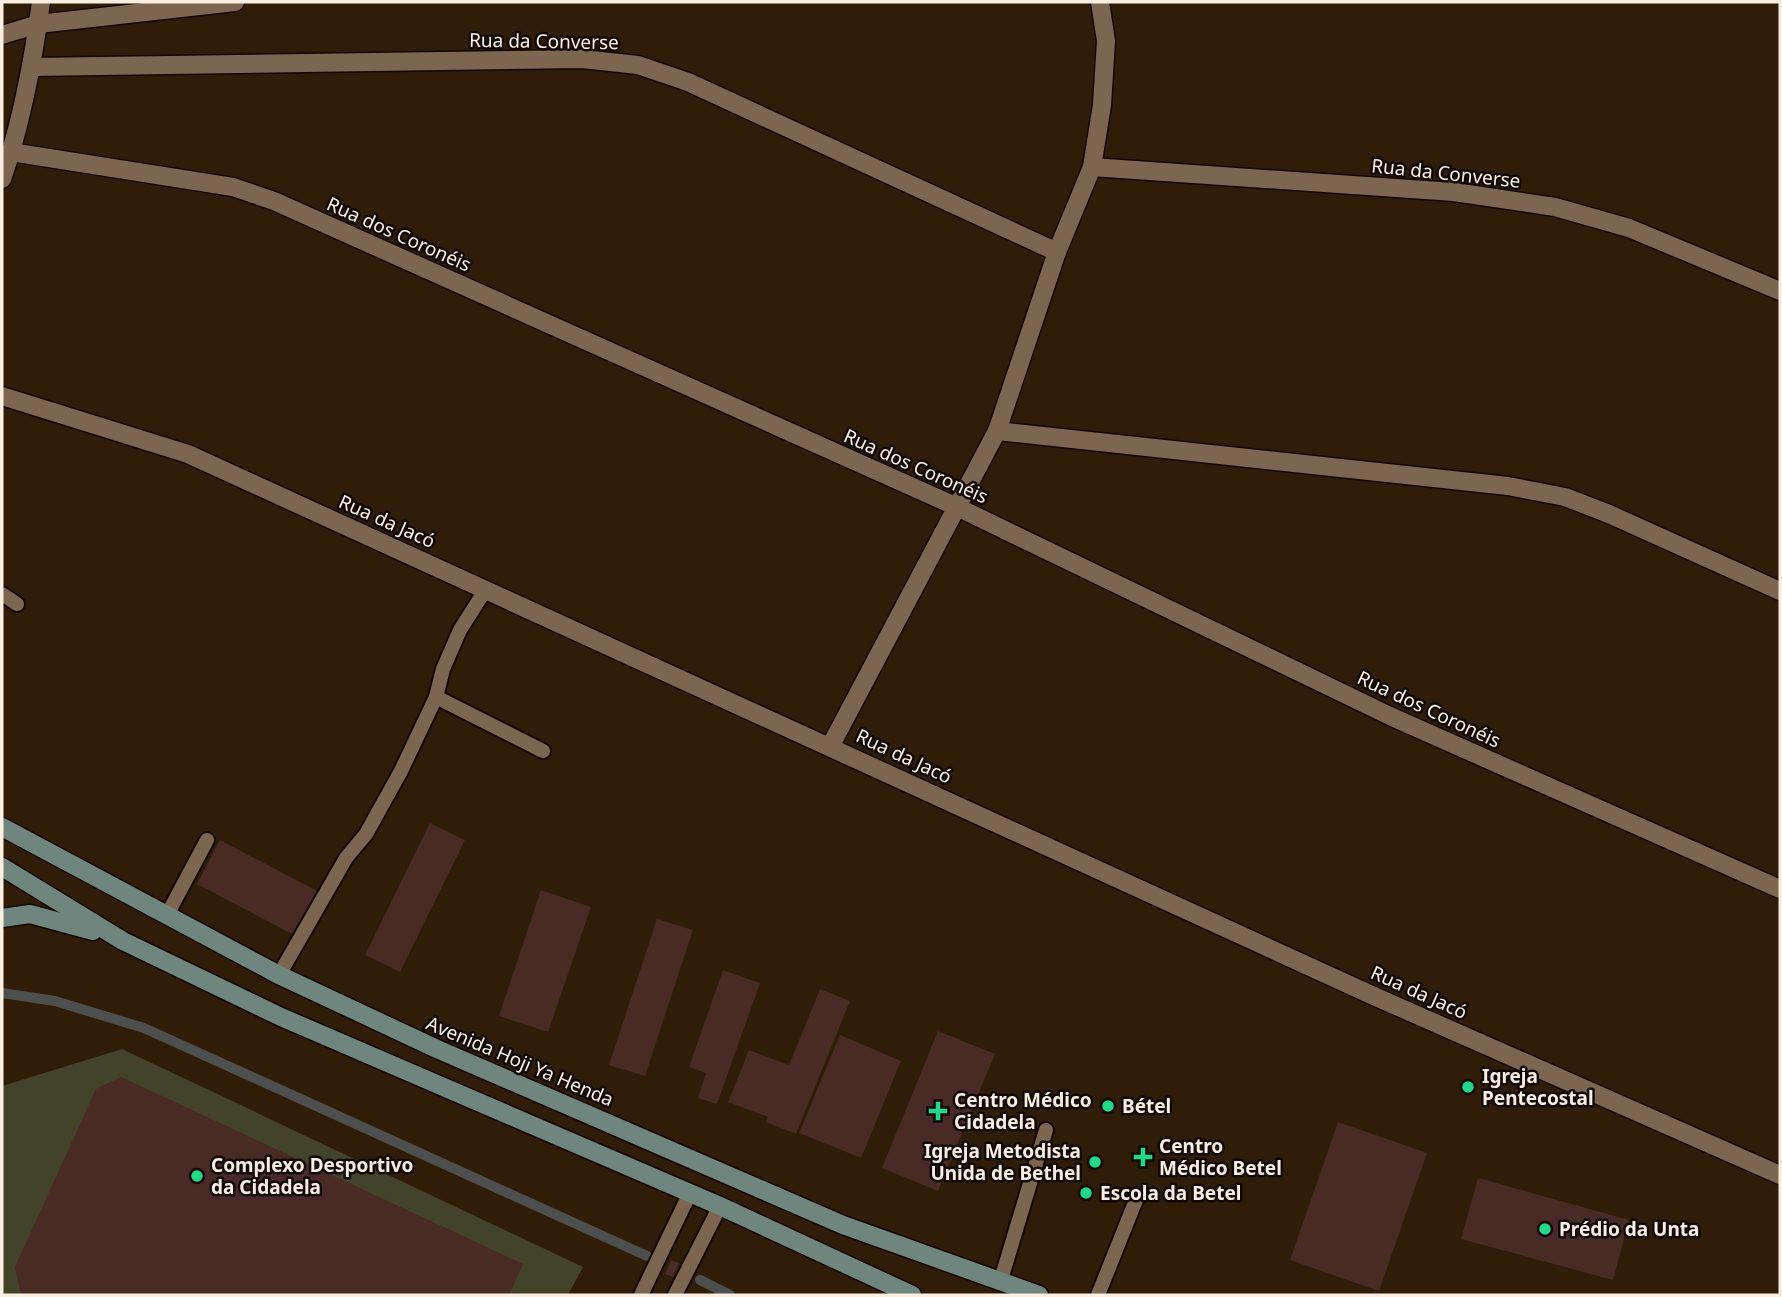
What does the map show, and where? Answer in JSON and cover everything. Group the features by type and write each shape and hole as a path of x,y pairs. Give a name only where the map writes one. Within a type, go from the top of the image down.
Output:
{"main road":[{"name":"Avenida Hoji Ya Henda","path":"2,827 279,975 437,1049 843,1225 1039,1295"},
{"path":"2,867 122,941 281,1017 720,1206 912,1295"},
{"path":"2,918 30,914 53,918 122,941"}],"street":[{"path":"2,179 31,67 41,2"},
{"path":"2,35 38,24 235,2"},
{"path":"831,745 997,431 1057,252 1092,167 1102,105 1106,41 1100,2"},
{"name":"Rua da Converse","path":"31,67 582,59 638,65 688,82 1057,252"},
{"name":"Rua dos Coronéis","path":"11,152 233,187 274,201 955,506 1392,717 1780,889"},
{"name":"Rua da Converse","path":"1092,167 1454,192 1555,207 1629,228 1780,291"},
{"name":"Rua da Jacó","path":"2,396 188,454 831,745 1376,997 1780,1175"},
{"path":"997,431 1508,486 1565,497 1780,591"}],"lane":[{"path":"279,975 346,858 366,834 401,771 436,697 460,630 486,589"},
{"path":"2,594 17,604"},
{"path":"436,697 543,751"},
{"path":"167,915 208,840"},
{"path":"1000,1283 1046,1130"},
{"path":"641,1295 690,1193"},
{"path":"1098,1295 1138,1195"},
{"path":"675,1295 720,1206"}],"green space":[{"name":"Complexo Desportivo da Cidadela","path":"122,1049 583,1267 568,1295 2,1295 2,1086"}],"building":[{"path":"430,823 465,840 400,972 365,955"},
{"path":"220,840 321,893 298,937 197,884"},
{"path":"541,890 591,907 548,1032 499,1016"},
{"path":"657,919 693,930 645,1076 609,1065"},
{"path":"723,970 760,983 717,1104 698,1098 706,1073 689,1067"},
{"path":"820,989 850,1001 796,1134 766,1122 768,1117 728,1102 749,1050 789,1065"},
{"name":"Centro Médico Cidadela","path":"938,1031 995,1054 938,1191 882,1168"},
{"path":"840,1035 901,1061 861,1158 799,1133"},
{"name":"Complexo Desportivo da Cidadela","path":"121,1077 523,1264 509,1295 21,1295 15,1267 96,1089"},
{"path":"1338,1122 1427,1153 1379,1291 1290,1260"},
{"name":"Prédio da Unta","path":"1478,1178 1629,1220 1613,1280 1461,1239"},
{"path":"671,1260 679,1263 673,1277 665,1274"}],"waterway":[{"path":"2,993 55,1001 144,1028 647,1256"},
{"path":"700,1280 730,1295"}],"place":[{"name":"Igreja Pentecostal","path":"1468,1087"},
{"name":"Bétel","path":"1108,1106"},
{"name":"Centro Médico Cidadela","path":"938,1111"},
{"name":"Centro Médico Betel","path":"1143,1157"},
{"name":"Igreja Metodista Unida de Bethel","path":"1095,1162"},
{"name":"Complexo Desportivo da Cidadela","path":"197,1176"},
{"name":"Escola da Betel","path":"1086,1193"},
{"name":"Prédio da Unta","path":"1545,1229"}]}
